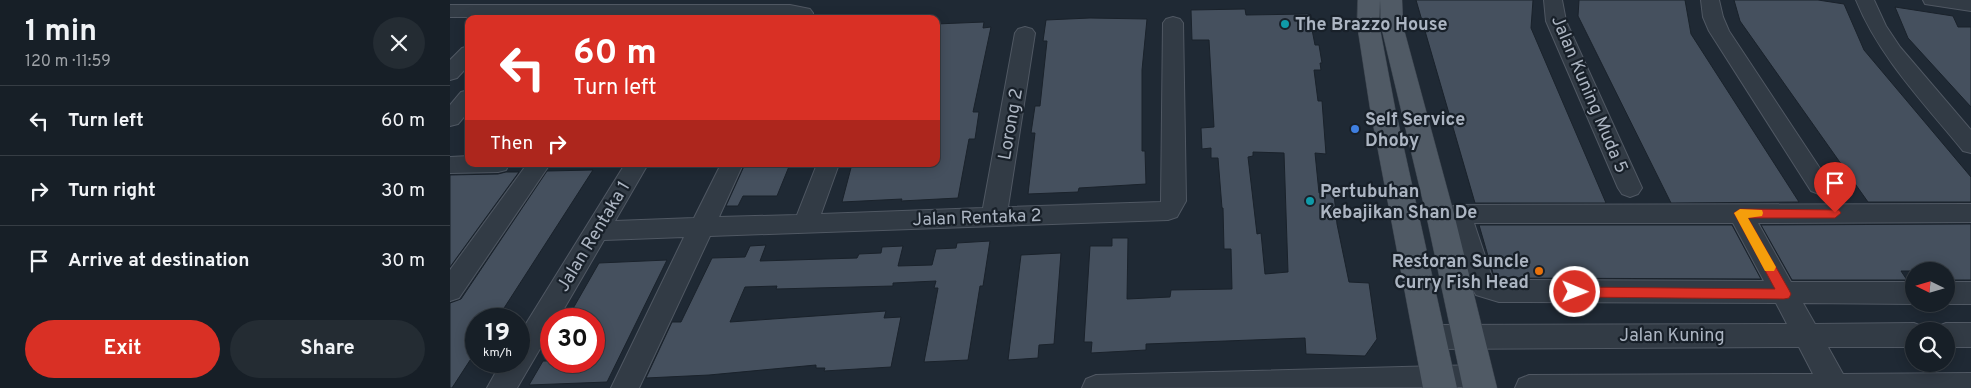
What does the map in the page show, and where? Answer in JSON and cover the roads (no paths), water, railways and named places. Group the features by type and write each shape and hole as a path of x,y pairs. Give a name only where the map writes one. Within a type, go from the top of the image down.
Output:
{"main road":[{"path":"1369,0 1367,5 1369,26 1380,92 1439,383"},
{"path":"1391,0 1392,26 1479,383"}],"street":[{"name":"Jalan Kuning Muda 5","path":"1553,0 1556,21 1630,188"},
{"path":"1710,0 1713,17 1719,31 1819,185"},
{"path":"1865,0 1876,26 1893,51 1971,145"},
{"path":"1932,0 1971,6"},
{"path":"450,11 502,15 727,15 790,11 800,15"},
{"name":"Jalan Rentaka 2","path":"596,231 1168,211 1174,201 1173,23"},
{"name":"Lorong 2","path":"994,216 1025,33"},
{"path":"450,73 465,56"},
{"path":"450,119 465,102"},
{"path":"450,165 465,165"},
{"path":"450,290 537,167"},
{"name":"Jalan Rentaka 1","path":"530,340 635,167"},
{"path":"625,388 668,302 731,167"},
{"path":"805,225 827,167"},
{"path":"1740,213 1836,387"},
{"path":"1905,293 1784,294 1499,291 1485,287 1479,278 1459,214 1971,213"},
{"path":"1955,293 1971,293"},
{"name":"Jalan Kuning","path":"1430,337 1905,335"},
{"path":"1955,335 1971,335"},
{"name":"Jalan Rentaka 1","path":"501,388 510,373"},
{"path":"1096,388 1479,383"},
{"path":"1529,388 1971,386"}],"place":[{"name":"The Brazzo House","path":"1285,24"},
{"name":"Self Service Dhoby","path":"1355,129"},
{"name":"Pertubuhan Kebajikan Shan De","path":"1310,201"},
{"name":"Restoran Suncle Curry Fish Head","path":"1539,271"}]}
